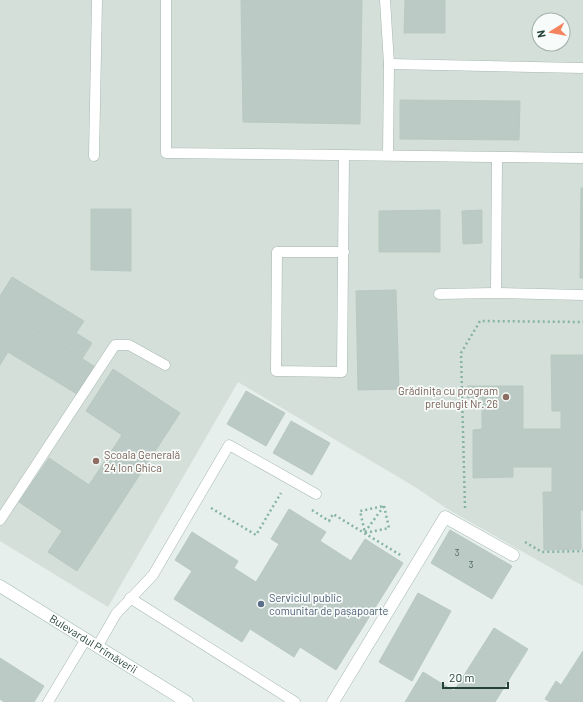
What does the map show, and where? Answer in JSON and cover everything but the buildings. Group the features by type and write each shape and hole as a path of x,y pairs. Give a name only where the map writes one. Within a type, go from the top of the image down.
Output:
{"street":[{"path":"333,702 447,514 513,555"},
{"name":"Bulevardul Primăverii","path":"0,586 187,702"}],"lane":[{"path":"94,156 97,0"},
{"path":"166,0 166,154 583,158"},
{"path":"385,0 389,64 388,155"},
{"path":"389,64 583,68"},
{"path":"344,155 344,252 342,372 276,371 277,252 344,252"},
{"path":"496,293 497,157"},
{"path":"439,294 496,293 583,295"},
{"path":"0,520 115,345 129,345 165,365"},
{"path":"97,647 116,614 153,575 229,445 316,494"},
{"path":"130,598 294,702"},
{"path":"48,702 86,639"}],"path":[{"path":"471,511 464,507 461,353 480,321 583,322"},
{"path":"197,499 256,535 282,492"},
{"path":"365,533 384,506"},
{"path":"365,533 360,511 384,506"},
{"path":"365,533 389,528 384,506"},
{"path":"309,508 329,521 334,514 416,565"},
{"path":"522,540 542,552 583,551"}],"shaded area":[{"path":"0,0 583,0 583,586 449,510 415,487 238,382 108,607 0,541"}],"place":[{"name":"Grădinița cu program prelungit Nr. 26","path":"506,397"},
{"name":"Școala Generală 24 Ion Ghica","path":"96,461"},
{"name":"Serviciul public comunitar de pașapoarte","path":"261,604"}]}
